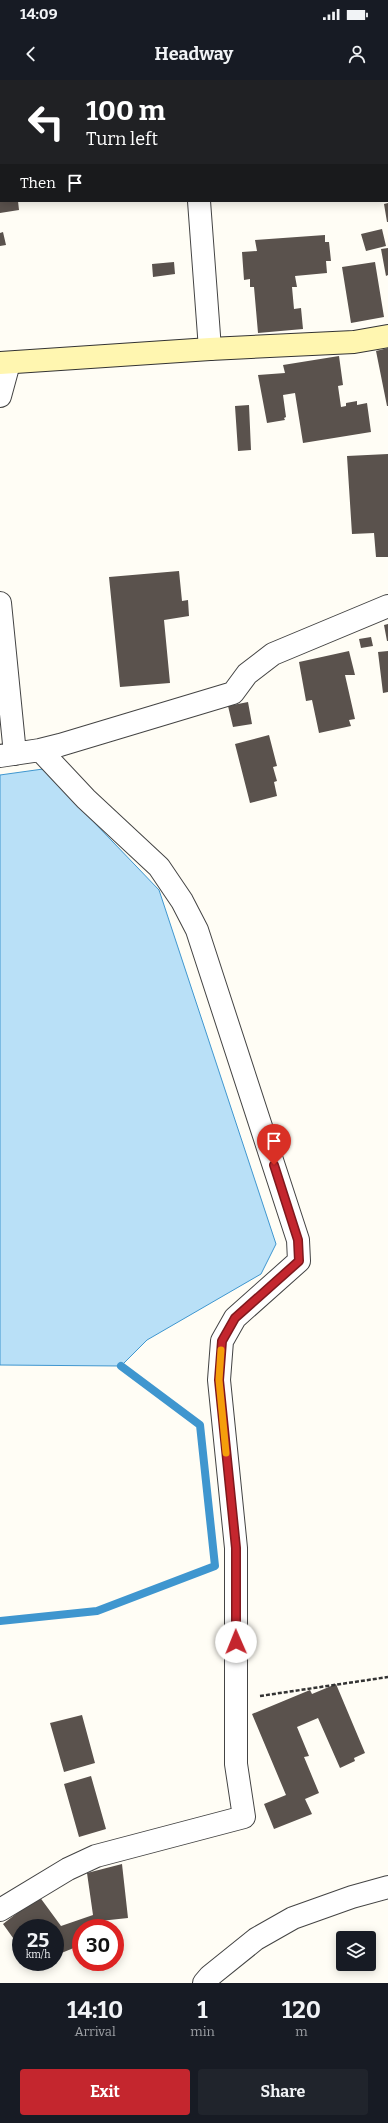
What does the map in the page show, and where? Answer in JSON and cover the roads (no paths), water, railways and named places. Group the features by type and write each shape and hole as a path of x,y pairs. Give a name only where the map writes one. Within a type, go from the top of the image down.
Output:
{"street":[{"path":"199,202 210,349"},
{"path":"0,396 5,363 210,349 354,342 388,336"},
{"path":"0,603 8,755 40,750 233,693 248,674 273,654 388,606"},
{"path":"0,1910 68,1869 96,1856 244,1817 236,1764 236,1548 219,1380 222,1341 235,1318 299,1261 298,1240 197,930 182,900 159,867 86,799 40,750"},
{"path":"204,1983 210,1976 256,1939 293,1918 352,1897 388,1887"}],"water":[{"path":"43,769 159,890 276,1244 261,1274 147,1340 121,1366 0,1365 0,775"}],"waterway":[{"path":"0,1621 97,1611 215,1566 200,1425 121,1366"}]}
